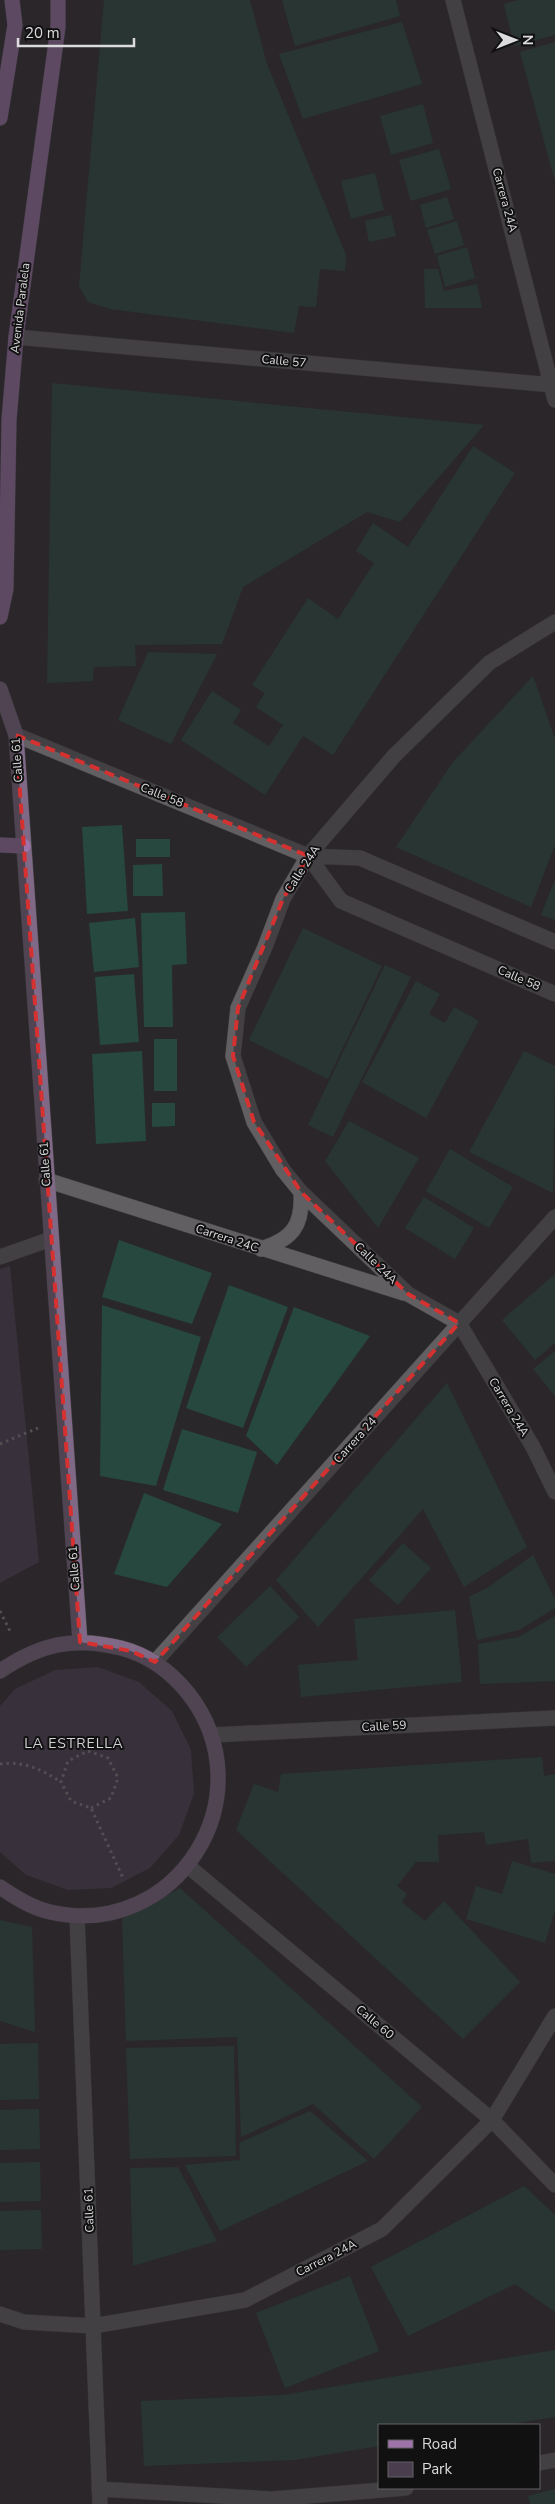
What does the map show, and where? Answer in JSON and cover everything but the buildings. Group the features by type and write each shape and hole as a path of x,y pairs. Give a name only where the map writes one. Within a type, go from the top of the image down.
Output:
{"main road":[{"path":"0,118 14,25 12,0"},
{"name":"Avenida Paralela","path":"0,616 6,589 9,420 16,337 58,27 58,0"},
{"path":"0,845 23,846"}],"street":[{"name":"Carrera 24A","path":"453,0 554,393"},
{"name":"Calle 57","path":"16,337 554,393"},
{"name":"Calle 24A","path":"459,1323 408,1294 301,1192 283,1170 254,1122 233,1056 238,1008 265,947 283,899 308,856 394,756 489,663 555,622"},
{"name":"Calle 61","path":"0,689 16,735 80,1642"},
{"name":"Calle 58","path":"16,735 308,856 360,858 555,942"},
{"name":"Calle 58","path":"308,856 341,901 555,994"},
{"name":"Carrera 24C","path":"46,1180 408,1294"},
{"path":"261,1249 280,1243 295,1230 302,1211 301,1192"},
{"name":"Carrera 24","path":"155,1662 555,1217"},
{"path":"0,1257 51,1239"},
{"name":"Carrera 24A","path":"459,1323 533,1447 555,1492"},
{"path":"0,1672 23,1656 51,1645 80,1642 106,1644 132,1651 155,1662 179,1682 194,1700 212,1735 219,1769 217,1804 206,1836 188,1866 164,1889 136,1905 108,1914 77,1916 50,1912 22,1902 0,1888"},
{"name":"Calle 59","path":"212,1735 555,1718"},
{"name":"Calle 60","path":"188,1866 492,2120 555,2185"},
{"name":"Calle 61","path":"77,1916 100,2496"},
{"name":"Carrera 24A","path":"0,2314 24,2322 93,2326 245,2300 382,2229 492,2120 555,2016"},
{"path":"540,2463 555,2460"},
{"path":"100,2496 272,2499 394,2489"}],"path":[{"path":"0,1444 64,1417"},
{"path":"61,1782 68,1761 88,1751 108,1758 118,1778 111,1798 91,1808"},
{"path":"0,1764 14,1762 39,1768 61,1782 71,1801 91,1808 136,1905"}],"highlighted area":[{"path":"16,735 308,856 283,899 238,1008 233,1056 254,1122 301,1192 408,1294 459,1323 155,1662 131,1651 80,1642"}],"green space":[{"path":"10,1266 39,1562 0,1583 0,1269"},
{"path":"98,1667 139,1682 172,1711 191,1750 194,1794 179,1835 150,1868 111,1888 68,1890 26,1875 0,1852 0,1706 15,1689 55,1670"}],"district":[{"name":"LA ESTRELLA","path":"74,1743"}]}
